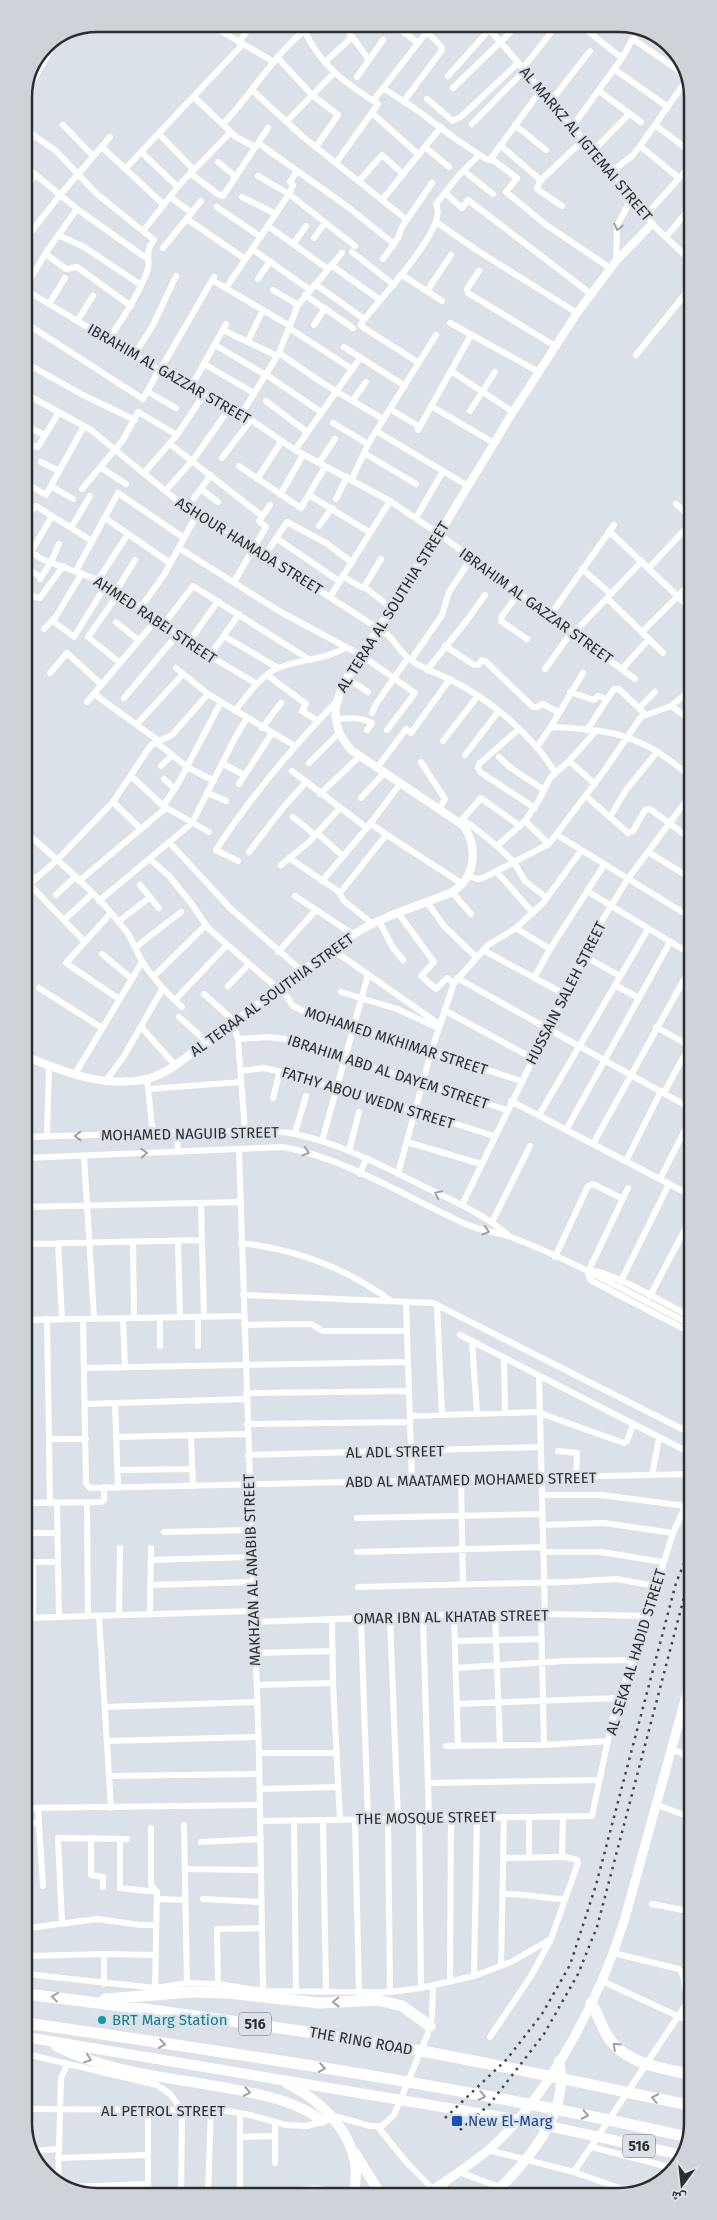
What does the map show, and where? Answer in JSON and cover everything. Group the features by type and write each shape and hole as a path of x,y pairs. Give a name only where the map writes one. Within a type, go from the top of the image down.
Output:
{"highway":[{"path":"77,2000 190,1992 228,1993 319,2003 378,2000 402,2006 430,2026"},
{"name":"THE RING ROAD","path":"32,1995 256,2024 400,2047 522,2070 684,2104"},
{"path":"591,2003 612,2043 624,2053 647,2063 684,2073"},
{"name":"516","path":"32,2024 369,2075 567,2111 683,2136"},
{"name":"516","path":"32,2038 520,2120 676,2154"},
{"path":"44,2039 76,2055 110,2066 269,2097 307,2111 322,2121"},
{"path":"500,2188 518,2169 538,2143 554,2113 560,2096 562,2079 559,2061"},
{"path":"277,2079 306,2094 332,2116 377,2188"},
{"path":"350,2144 356,2170 354,2187"}],"main road":[{"path":"435,2188 488,2150 530,2106 559,2061 591,2003 613,1953 684,1706"}],"street":[{"path":"223,32 276,60 312,95 338,115 316,147"},
{"path":"125,169 194,97 241,43 247,32"},
{"path":"223,124 276,60 302,32"},
{"path":"305,32 324,62 334,73 345,83 378,104 336,163"},
{"path":"349,32 369,60"},
{"path":"404,33 418,43"},
{"path":"373,101 426,33"},
{"path":"404,101 442,50 441,46 428,33"},
{"path":"448,76 487,33"},
{"name":"AL MARKZ AL IGTEMAI STREET","path":"492,33 647,214 652,224 684,254"},
{"path":"453,88 510,33"},
{"path":"472,124 550,33"},
{"path":"590,33 622,58"},
{"path":"572,127 622,58 635,35"},
{"path":"324,62 352,37"},
{"path":"633,39 679,71"},
{"path":"357,77 383,40"},
{"path":"552,101 590,51"},
{"path":"427,99 453,121 462,116 522,67"},
{"path":"614,69 668,107"},
{"path":"287,121 334,73"},
{"path":"611,172 622,165 640,146 684,87"},
{"path":"383,88 480,155 493,160 517,178 506,192 545,224 610,268"},
{"path":"252,90 316,147 406,220"},
{"path":"490,160 541,90"},
{"path":"598,91 641,122"},
{"path":"194,97 245,143 256,145 297,171 348,207 394,244"},
{"path":"372,113 419,155"},
{"path":"593,151 629,114"},
{"path":"63,125 93,156"},
{"path":"515,125 546,150"},
{"path":"655,125 684,147"},
{"path":"382,200 441,127"},
{"path":"159,134 192,171 219,195 225,194 268,128"},
{"path":"143,231 192,171 231,132"},
{"path":"33,134 55,150 97,194 154,240 149,245 146,258 148,270 131,306 108,340"},
{"path":"32,231 110,137"},
{"path":"562,206 537,190 540,182 583,140"},
{"path":"500,145 537,177 540,182"},
{"path":"640,146 679,178"},
{"path":"102,147 164,205"},
{"path":"425,147 449,167"},
{"path":"141,152 178,187"},
{"path":"359,181 382,155 403,174"},
{"path":"419,363 361,326 364,319 394,285 421,248 436,222 438,209 436,204 480,155"},
{"path":"218,162 236,177"},
{"path":"226,288 289,194 293,185 290,182 297,171"},
{"path":"464,171 493,194"},
{"path":"32,172 77,209 146,258"},
{"path":"647,214 684,173"},
{"path":"32,179 35,174"},
{"path":"258,176 289,194 325,222 394,285"},
{"path":"383,259 394,244 406,220 432,183"},
{"path":"445,193 462,208 468,200 591,294"},
{"path":"170,197 189,216 245,259"},
{"path":"616,261 617,226 632,197"},
{"path":"242,198 276,214"},
{"path":"164,248 201,201"},
{"path":"217,207 260,236"},
{"path":"32,276 77,209"},
{"path":"666,237 684,215"},
{"path":"314,238 325,222"},
{"path":"436,222 478,251 577,313"},
{"name":"AL TERAA AL SOUTHIA STREET","path":"32,1059 48,1066 106,1082 134,1082 147,1079 175,1065 354,935 376,922 452,892 468,876 472,867 474,851 470,835 460,821 380,771 344,742 339,733 336,719 336,702 346,678 439,534 555,346 610,268 652,224"},
{"path":"268,226 380,300"},
{"path":"293,244 306,226"},
{"path":"58,235 84,247 141,285"},
{"path":"252,249 310,289 364,319"},
{"path":"242,413 278,355 298,305 342,253"},
{"path":"46,254 66,269 77,267 131,306"},
{"path":"427,291 451,255"},
{"path":"258,279 270,261"},
{"path":"479,270 467,289 468,293 555,346"},
{"path":"402,275 442,300"},
{"path":"134,355 152,327 176,276"},
{"path":"49,304 65,278"},
{"path":"32,327 143,399 213,279 352,369"},
{"path":"310,289 325,308 354,328"},
{"path":"273,290 298,305"},
{"name":"IBRAHIM AL GAZZAR STREET","path":"32,294 160,370 231,406 281,442 303,455 350,478 390,501 439,534 635,679"},
{"path":"77,321 93,296"},
{"path":"636,355 684,296"},
{"path":"314,325 325,308"},
{"path":"248,341 263,310"},
{"path":"450,323 539,372"},
{"path":"192,387 224,327 278,355 383,419"},
{"path":"390,409 419,429 471,335"},
{"path":"336,498 350,478 383,419 436,336"},
{"path":"215,345 321,412"},
{"path":"344,347 405,386"},
{"path":"295,450 360,358"},
{"path":"204,364 254,393"},
{"path":"32,366 135,420"},
{"path":"450,371 482,390 513,412"},
{"path":"470,411 494,372"},
{"path":"353,400 366,382"},
{"path":"148,392 176,408"},
{"path":"144,473 178,435 205,393"},
{"name":"ASHOUR HAMADA STREET","path":"32,397 84,426 196,516 222,527 378,628 391,638 409,659 427,670 450,680 498,712 519,729 555,772"},
{"path":"266,401 307,432"},
{"path":"166,490 193,460 231,406"},
{"path":"431,406 494,443"},
{"path":"32,447 38,447 58,412"},
{"path":"82,489 114,450 135,420 138,412 178,435"},
{"path":"222,458 251,420"},
{"path":"333,423 368,444"},
{"path":"32,487 46,495 84,426"},
{"path":"32,429 45,435"},
{"path":"376,431 468,486"},
{"path":"239,466 301,508 335,439"},
{"path":"257,479 281,442"},
{"path":"170,444 211,474 262,516"},
{"path":"364,453 416,484"},
{"path":"280,495 303,455"},
{"path":"41,462 59,471"},
{"path":"100,467 126,484"},
{"path":"416,518 443,471"},
{"path":"194,498 211,474"},
{"path":"51,486 73,499"},
{"path":"201,489 218,502"},
{"path":"44,629 52,620 79,572 92,541 118,493 184,538"},
{"path":"309,495 369,532"},
{"path":"71,528 90,496"},
{"path":"330,597 350,561 390,501"},
{"path":"676,504 684,511"},
{"path":"32,510 36,506 92,541"},
{"path":"234,582 266,527 259,521 270,506"},
{"path":"319,526 332,508"},
{"path":"32,545 52,516"},
{"path":"141,607 170,563 196,516"},
{"path":"105,518 170,563"},
{"path":"265,555 287,522 326,543 350,561"},
{"path":"549,617 611,528 684,602"},
{"path":"649,568 684,530"},
{"path":"98,580 128,534"},
{"path":"276,538 340,578 364,587 391,608"},
{"path":"32,572 40,578 51,562 59,544"},
{"path":"179,548 279,611 361,655 415,694 387,730"},
{"name":"AHMED RABEI STREET","path":"32,553 98,580 141,607 209,657 257,684"},
{"path":"364,587 381,559"},
{"path":"372,713 394,678 442,614 449,592 471,559"},
{"path":"120,663 88,637 135,560"},
{"path":"545,669 572,634 642,561"},
{"path":"32,595 40,598 62,566"},
{"path":"582,569 663,653"},
{"path":"52,620 74,637 106,585"},
{"path":"164,624 193,586 310,660"},
{"path":"642,632 684,591"},
{"path":"427,670 468,619 485,594"},
{"path":"518,594 502,616 501,621 527,639"},
{"path":"188,643 218,601"},
{"path":"209,657 239,614"},
{"path":"87,702 157,619"},
{"path":"116,622 139,641"},
{"path":"124,698 177,635"},
{"path":"224,636 278,668"},
{"path":"622,670 649,639"},
{"path":"446,646 476,665 482,660 485,661 533,707 543,704 558,712"},
{"path":"235,711 257,684 278,668 328,656 346,647"},
{"path":"50,673 67,654 102,685"},
{"path":"176,668 208,694 295,746"},
{"path":"536,747 550,728 583,673"},
{"path":"137,724 183,674"},
{"path":"267,675 306,704 302,711 318,720"},
{"path":"346,678 368,692"},
{"path":"361,798 406,729 410,733 450,680"},
{"path":"587,730 606,699 617,688 646,715"},
{"path":"570,692 594,700 598,696 606,699"},
{"path":"639,708 655,692"},
{"path":"94,694 137,724 171,756 187,767 214,780"},
{"path":"32,882 57,860 113,802 132,776 146,751 177,730 208,694"},
{"path":"468,876 481,879 549,844 595,784 637,723 646,715 671,706 684,695"},
{"path":"443,741 477,697"},
{"path":"56,894 141,829 164,807 221,702"},
{"path":"238,861 216,850 241,811 295,746 336,702"},
{"path":"262,728 282,703"},
{"path":"671,706 684,715"},
{"path":"465,755 498,712"},
{"path":"100,901 192,823 247,718"},
{"path":"336,719 357,718 372,723 367,730"},
{"path":"550,728 556,726 596,731 627,738 657,752 684,771"},
{"path":"519,729 479,764 478,768 480,772 535,808"},
{"path":"497,846 525,821 535,808 555,772 569,761 596,731"},
{"path":"309,763 339,733"},
{"path":"239,784 272,734"},
{"path":"610,817 626,790 657,752"},
{"path":"161,766 171,756"},
{"path":"320,794 360,756"},
{"path":"499,757 544,790"},
{"path":"569,761 595,784"},
{"path":"421,762 445,800 439,809"},
{"path":"222,763 244,775"},
{"path":"292,771 340,808 462,884"},
{"path":"132,776 164,807 209,832"},
{"path":"164,779 175,789"},
{"path":"249,852 282,808 306,782"},
{"path":"322,881 400,784"},
{"path":"208,793 226,801"},
{"path":"586,796 628,833 632,831 648,809 652,810 684,835"},
{"path":"520,826 481,798 460,821 471,825 497,846 514,862 524,880 547,898"},
{"path":"113,802 141,829"},
{"name":"HUSSAIN SALEH STREET","path":"462,1205 532,1058 611,907 627,880 684,803"},
{"path":"281,865 316,834 340,808"},
{"path":"293,817 343,856"},
{"path":"525,821 549,844"},
{"path":"340,893 386,835"},
{"path":"557,836 684,913"},
{"path":"32,838 100,901 136,947 142,962 163,988 182,1007"},
{"path":"169,842 232,909 278,952 302,971"},
{"path":"398,1174 431,1052 444,1010 456,981 483,950 516,928 533,913 547,898 581,851"},
{"path":"648,852 684,874"},
{"path":"289,858 340,893 344,901 376,922 403,960"},
{"name":"MOHAMED MKHIMAR STREET","path":"150,859 169,876 191,903 205,926 279,988 297,1009 521,1081"},
{"path":"534,978 550,949 604,865"},
{"path":"497,872 533,913"},
{"path":"32,876 35,879"},
{"path":"140,886 159,908"},
{"path":"32,891 84,941"},
{"path":"587,891 684,950"},
{"path":"452,892 471,914"},
{"path":"64,920 92,894"},
{"path":"295,896 354,935"},
{"path":"118,922 150,897"},
{"path":"427,902 444,926 476,957"},
{"path":"278,952 316,910"},
{"path":"136,947 181,912"},
{"path":"110,914 67,961 68,966 119,999"},
{"path":"400,914 434,962 421,976 436,989 448,978 456,981 579,1044 684,1104"},
{"path":"154,976 205,926"},
{"path":"516,928 550,949"},
{"path":"539,1115 648,929"},
{"path":"566,1130 670,942"},
{"path":"175,1000 228,945"},
{"path":"333,950 439,1026"},
{"path":"483,950 566,995"},
{"path":"102,954 132,979"},
{"path":"584,956 620,976"},
{"path":"76,1074 142,962"},
{"path":"228,986 249,964"},
{"path":"322,1141 368,975"},
{"path":"593,1144 684,979"},
{"path":"615,985 639,998"},
{"path":"40,988 102,1028"},
{"path":"106,1082 124,1056 163,988"},
{"path":"340,992 407,1013 439,1026"},
{"path":"204,994 234,1023 238,1040 246,1131"},
{"path":"444,1010 532,1058"},
{"path":"179,1017 207,1042"},
{"path":"141,1027 175,1065"},
{"path":"656,1027 684,1041"},
{"name":"IBRAHIM ABD AL DAYEM STREET","path":"238,1040 278,1037 423,1081 507,1110"},
{"path":"626,1161 684,1057"},
{"path":"47,1137 48,1066"},
{"name":"FATHY ABOU WEDN STREET","path":"241,1071 263,1068 280,1071 494,1136"},
{"path":"273,1098 280,1071"},
{"path":"147,1079 153,1135"},
{"path":"148,1089 242,1082"},
{"path":"295,1133 306,1096"},
{"path":"511,1101 684,1192"},
{"path":"348,1152 359,1112"},
{"name":"MOHAMED NAGUIB STREET","path":"32,1137 246,1131 295,1133 322,1141 398,1174 462,1205 492,1222 510,1236 588,1272 684,1321"},
{"path":"660,1179 684,1132"},
{"path":"177,1134 178,1152"},
{"path":"407,1142 481,1164"},
{"path":"492,1222 530,1146"},
{"name":"MOHAMED NAGUIB STREET","path":"32,1158 283,1147 297,1149 334,1162 481,1230 510,1236"},
{"name":"MAKHZAN AL ANABIB STREET","path":"239,1149 242,1295 259,1753 263,1991"},
{"path":"84,1156 94,1318"},
{"path":"360,1174 366,1159"},
{"path":"555,1257 588,1186 593,1184 623,1199"},
{"path":"621,1281 669,1184"},
{"path":"628,1188 588,1272 588,1277 592,1281 684,1329"},
{"path":"32,1207 240,1202"},
{"path":"198,1346 201,1317 201,1203"},
{"path":"650,1296 684,1232"},
{"path":"32,1244 202,1240"},
{"path":"178,1241 180,1317"},
{"path":"133,1242 134,1318"},
{"path":"58,1243 62,1319"},
{"path":"241,1243 284,1250 324,1263 355,1278 392,1302"},
{"path":"588,1272 596,1271 621,1281 684,1313"},
{"path":"242,1295 437,1304 684,1430"},
{"path":"406,1302 412,1481"},
{"path":"437,1304 442,1415"},
{"path":"32,1320 243,1316"},
{"path":"123,1318 125,1367"},
{"path":"160,1318 160,1346"},
{"path":"47,1319 50,1440 58,1533 59,1617"},
{"path":"83,1319 87,1486 90,1488 249,1485"},
{"path":"244,1325 310,1324 323,1331 407,1332"},
{"path":"460,1335 504,1360 684,1450"},
{"path":"472,1342 477,1414"},
{"path":"504,1360 505,1413"},
{"path":"84,1368 408,1362"},
{"path":"539,1377 544,1581 542,1639 544,1745"},
{"path":"85,1404 246,1396 409,1391"},
{"path":"115,1403 118,1487"},
{"path":"247,1424 410,1419 442,1415 540,1413 622,1443 627,1441 633,1424"},
{"path":"116,1437 247,1434"},
{"path":"191,1435 193,1486"},
{"path":"652,1475 659,1438"},
{"path":"50,1440 86,1439"},
{"name":"AL ADL STREET","path":"248,1455 541,1448"},
{"path":"558,1451 577,1452 576,1477"},
{"path":"118,1470 192,1469"},
{"name":"ABD AL MAATAMED MOHAMED STREET","path":"249,1485 684,1474"},
{"path":"460,1480 463,1584"},
{"path":"32,1503 103,1501 104,1487"},
{"path":"542,1495 601,1494 684,1506"},
{"path":"87,1502 88,1616"},
{"name":"AL SEKA AL HADID STREET","path":"592,1816 619,1698 673,1533 684,1510"},
{"path":"357,1518 542,1514"},
{"path":"542,1525 604,1523 673,1533"},
{"path":"164,1532 250,1530"},
{"path":"32,1533 58,1533"},
{"path":"118,1615 120,1548"},
{"path":"150,1614 151,1548"},
{"path":"357,1552 543,1550 601,1552 663,1562"},
{"path":"151,1560 251,1557"},
{"path":"32,1562 58,1562"},
{"path":"358,1588 617,1579 656,1586"},
{"path":"150,1586 253,1582"},
{"path":"32,1618 254,1611"},
{"path":"495,1613 500,1746"},
{"name":"OMAR IBN AL KHATAB STREET","path":"254,1622 495,1613 647,1616"},
{"path":"454,1615 458,1746"},
{"path":"99,1616 111,1808"},
{"path":"423,1616 429,1818"},
{"path":"390,1618 398,1819"},
{"path":"361,1619 368,1819"},
{"path":"332,1620 333,1683 340,1820"},
{"path":"455,1641 542,1639"},
{"path":"256,1653 333,1651"},
{"path":"456,1668 633,1660"},
{"path":"257,1685 333,1683"},
{"path":"457,1704 619,1698"},
{"path":"105,1707 257,1702"},
{"path":"680,1717 684,1719"},
{"path":"107,1741 258,1737"},
{"path":"446,1746 544,1745 608,1741"},
{"path":"672,1749 684,1754"},
{"path":"259,1753 337,1753"},
{"path":"109,1776 259,1774"},
{"path":"428,1783 599,1780"},
{"path":"260,1790 338,1787"},
{"path":"32,1808 260,1805"},
{"path":"657,1805 684,1815"},
{"path":"38,1808 43,1886"},
{"path":"563,1816 563,1857"},
{"name":"THE MOSQUE STREET","path":"260,1821 592,1816"},
{"path":"501,1966 504,1817"},
{"path":"528,1858 529,1817"},
{"path":"450,1982 451,1818"},
{"path":"474,1976 477,1818"},
{"path":"388,1819 390,1992"},
{"path":"419,1819 421,1988"},
{"path":"294,1820 296,1992"},
{"path":"323,1820 326,1992"},
{"path":"355,1820 359,1993"},
{"path":"32,1823 39,1823"},
{"path":"184,1825 187,1983"},
{"path":"152,1828 151,1885 157,1896 155,1988"},
{"path":"62,1924 58,1838 123,1839 120,1888 185,1900"},
{"path":"91,1838 91,1875 104,1877 103,1887"},
{"path":"202,1842 260,1839"},
{"path":"490,2036 531,1976 551,1939 578,1862 563,1857 503,1858"},
{"path":"185,1869 261,1870"},
{"path":"503,1894 524,1893 546,1899 565,1899"},
{"path":"203,1899 261,1902"},
{"path":"652,1904 684,1910"},
{"path":"32,1929 97,1919 156,1925"},
{"path":"218,1984 218,1928 262,1928"},
{"path":"32,1975 104,1984 155,1988 187,1983 218,1984 263,1991 390,1992 433,1986 474,1976 501,1966 551,1939"},
{"path":"613,1953 678,1969 684,1975 684,1991"},
{"path":"104,1954 104,1984"},
{"path":"32,1956 156,1955"},
{"path":"602,1981 684,2019"},
{"path":"432,2188 408,2164 378,2127 386,2124 394,2115 424,2046 433,2006 433,1986"},
{"path":"574,2172 684,2009"},
{"path":"32,2055 157,2085 170,2094 182,2110 181,2187"},
{"path":"57,2173 61,2078 67,2064"},
{"path":"208,2187 211,2108"},
{"name":"AL PETROL STREET","path":"32,2109 182,2110 211,2108 240,2113 276,2124 307,2126 338,2117 378,2127"},
{"path":"148,2110 148,2187"},
{"path":"240,2113 240,2187"},
{"path":"275,2163 276,2124"},
{"path":"240,2137 275,2136"},
{"path":"592,2147 657,2164"},
{"path":"39,2150 58,2149"},
{"path":"488,2150 574,2172 619,2188"},
{"path":"58,2158 148,2155"},
{"path":"459,2172 501,2188"},
{"path":"88,2186 148,2184"}],"railway":[{"path":"445,2118 507,2059 542,2014 570,1965 596,1885 676,1583 684,1564"},
{"path":"460,2130 489,2105 544,2034 578,1974 597,1927 684,1597"}],"place":[{"name":"BRT Marg Station","path":"102,2020"},
{"name":"New El-Marg","path":"457,2121"}]}
